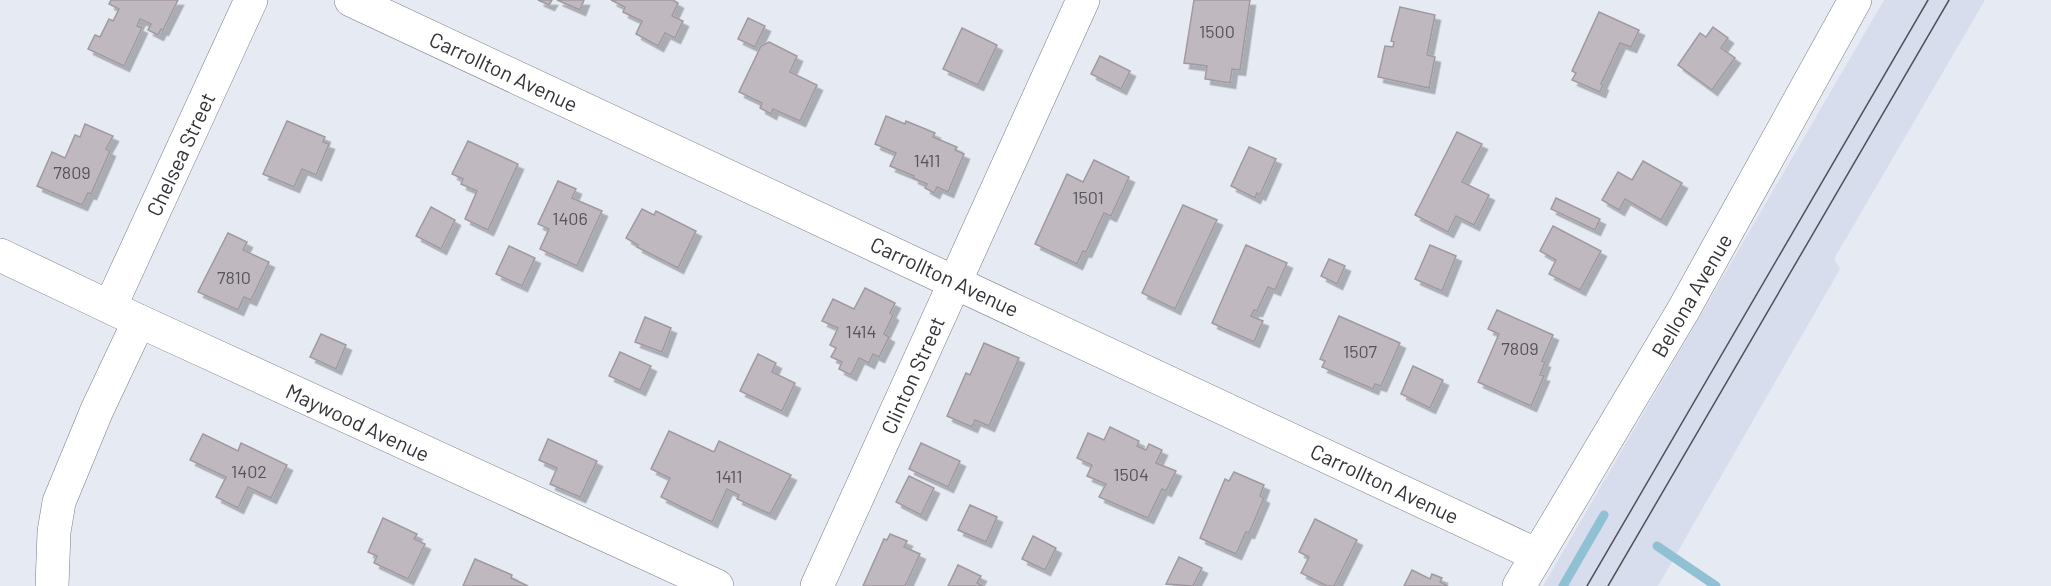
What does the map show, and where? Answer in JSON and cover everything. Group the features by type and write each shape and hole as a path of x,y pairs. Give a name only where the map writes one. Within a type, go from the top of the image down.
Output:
{"street":[{"name":"Chelsea Street","path":"110,307 251,0"},
{"name":"Carrollton Avenue","path":"351,0 1538,555"},
{"name":"Clinton Street","path":"817,586 1083,0"},
{"name":"Bellona Avenue","path":"1519,586 1700,280 1855,0"},
{"name":"Maywood Avenue","path":"0,255 717,586"},
{"path":"52,586 54,532 60,502 97,410 139,321"}],"shaded area":[{"path":"1884,0 1985,0 1834,259 1840,269 1658,586 1543,586"}],"building":[{"path":"111,0 178,0 163,30 161,29 158,35 148,30 151,24 140,19 137,26 142,28 124,66 88,49 95,35 100,37 109,19 113,21 119,9 109,4"},
{"path":"538,0 552,0 549,5"},
{"path":"557,0 584,0 580,10"},
{"path":"611,0 673,0 678,3 672,16 683,21 675,38 665,33 658,46 636,34 642,21 623,12 625,7"},
{"path":"1194,0 1250,0 1240,70 1232,69 1230,83 1205,79 1207,66 1184,63"},
{"path":"1400,7 1435,15 1427,55 1435,57 1429,88 1378,77 1385,46 1393,47 1394,42 1391,41"},
{"path":"1599,12 1639,30 1631,47 1620,43 1601,84 1603,85 1600,92 1572,80 1576,73 1572,71"},
{"path":"748,18 765,26 755,47 738,39"},
{"path":"1713,27 1728,38 1721,48 1735,58 1712,90 1678,65 1700,33 1706,37"},
{"path":"962,28 997,45 978,85 943,69"},
{"path":"769,42 797,56 790,72 817,85 800,121 773,109 771,114 760,108 762,103 739,92 761,46"},
{"path":"1100,56 1130,71 1121,89 1091,74"},
{"path":"886,116 905,124 906,121 935,133 933,137 957,147 955,150 964,154 948,192 937,187 934,193 925,188 927,184 913,178 914,176 890,166 896,153 875,144"},
{"path":"287,121 325,137 323,142 329,144 316,175 302,169 294,187 263,174"},
{"path":"85,124 113,136 106,149 110,151 91,194 88,193 82,205 37,186 52,152 65,158 75,135 80,137"},
{"path":"1457,132 1482,144 1462,182 1489,195 1474,225 1456,216 1448,232 1415,215"},
{"path":"468,141 518,164 488,230 465,219 477,191 461,184 463,179 452,174"},
{"path":"1249,147 1276,159 1260,195 1257,193 1255,198 1231,186"},
{"path":"1094,160 1129,177 1111,216 1104,213 1086,252 1083,251 1077,264 1035,244 1067,174 1083,182"},
{"path":"1643,161 1682,183 1661,220 1625,199 1619,210 1602,200 1618,172 1632,180"},
{"path":"558,181 576,189 572,198 602,211 577,266 540,249 549,229 538,224"},
{"path":"1556,198 1600,219 1595,230 1551,209"},
{"path":"1183,205 1217,220 1175,309 1142,293"},
{"path":"431,207 455,220 441,249 416,236"},
{"path":"642,209 654,215 656,211 696,231 678,268 637,247 638,245 626,238"},
{"path":"1553,226 1601,251 1580,290 1549,274 1556,260 1540,251"},
{"path":"228,233 247,242 243,250 269,262 251,300 244,297 238,310 198,292"},
{"path":"1246,245 1287,263 1275,290 1268,287 1257,311 1254,310 1251,316 1263,321 1254,342 1212,323"},
{"path":"1430,245 1456,256 1442,291 1415,279"},
{"path":"509,246 535,258 522,286 496,274"},
{"path":"1329,259 1345,266 1337,284 1321,276"},
{"path":"865,288 895,303 890,313 893,315 884,334 889,337 879,357 873,354 869,363 859,358 851,375 839,369 842,362 831,357 836,348 830,345 838,328 822,321 833,299 854,309"},
{"path":"1497,310 1553,335 1542,361 1545,362 1540,375 1544,376 1531,406 1478,382 1499,334 1488,329"},
{"path":"1339,316 1400,343 1381,386 1375,384 1373,389 1322,367 1325,361 1320,359"},
{"path":"645,317 671,328 662,352 635,342"},
{"path":"321,334 346,345 336,369 310,357"},
{"path":"984,343 1019,358 989,426 975,420 972,427 947,416 966,373 970,375"},
{"path":"620,352 651,366 640,390 609,376"},
{"path":"758,354 776,363 772,372 795,383 782,411 740,391"},
{"path":"1413,366 1443,380 1430,408 1401,394"},
{"path":"1110,427 1139,441 1137,446 1146,450 1149,444 1162,450 1156,463 1176,471 1166,491 1162,489 1148,518 1099,497 1106,484 1087,476 1092,465 1077,458 1088,433 1104,440"},
{"path":"669,431 714,452 719,441 791,475 770,514 737,499 739,495 727,489 712,522 661,497 670,478 651,469"},
{"path":"203,434 238,451 241,443 287,465 271,498 248,487 238,508 216,497 226,477 190,460"},
{"path":"548,439 597,461 580,497 550,484 557,468 539,460"},
{"path":"921,443 960,461 948,487 909,469"},
{"path":"1234,472 1264,485 1260,496 1264,498 1249,533 1246,532 1236,554 1200,538 1225,479 1229,481"},
{"path":"909,476 934,488 921,515 896,502"},
{"path":"970,505 997,517 986,542 958,530"},
{"path":"383,518 417,534 414,539 425,544 408,579 374,563 377,556 368,552"},
{"path":"1315,519 1357,540 1334,586 1327,586 1301,573 1309,557 1299,552"},
{"path":"890,534 907,541 904,547 920,554 905,586 863,586 884,539 887,540"},
{"path":"1033,536 1056,548 1045,570 1022,559"},
{"path":"1179,557 1202,568 1193,586 1166,584"},
{"path":"475,559 512,575 511,578 528,586 463,586"},
{"path":"958,565 981,576 977,583 983,586 948,586"},
{"path":"1412,570 1430,579 1432,574 1442,578 1440,582 1448,586 1404,586"}],"waterway":[{"path":"1563,586 1604,515"},
{"path":"1657,546 1716,586"}],"tram line":[{"path":"1587,586 1928,0"},
{"path":"1608,586 1949,0"}]}
